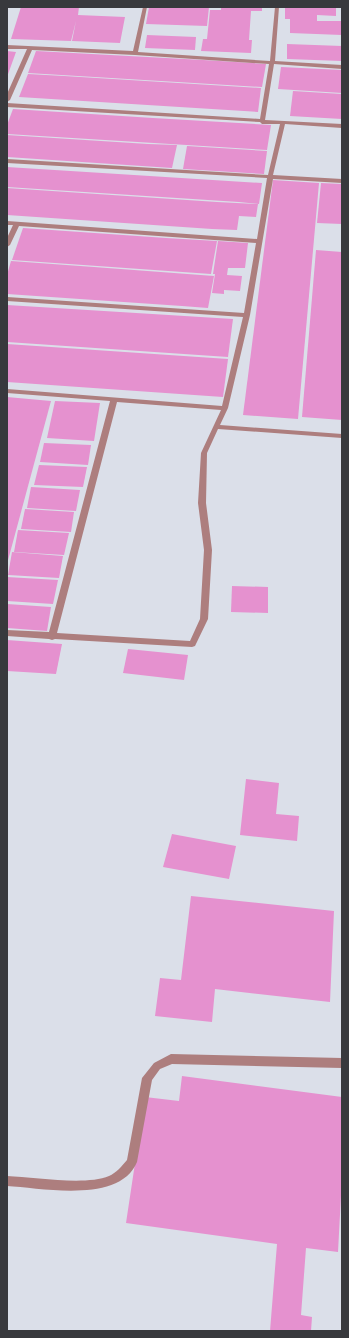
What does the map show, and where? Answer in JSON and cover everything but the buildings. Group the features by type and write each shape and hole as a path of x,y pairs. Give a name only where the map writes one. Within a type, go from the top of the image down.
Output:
{"street":[{"path":"135,53 145,7"},
{"path":"262,122 272,63 277,7"},
{"path":"7,47 135,53 342,67"},
{"path":"7,100 30,48"},
{"path":"7,105 342,126"},
{"path":"7,633 52,637 192,644 201,628 204,619 208,550 202,503 204,453 225,408 247,315 270,178 282,123"},
{"path":"7,161 270,178 342,181"},
{"path":"7,223 259,241"},
{"path":"7,245 17,223"},
{"path":"7,299 247,315"},
{"path":"7,391 225,408"},
{"path":"52,637 114,400"},
{"path":"216,427 342,436"},
{"path":"7,1181 92,1186 110,1181 124,1172 132,1162 147,1078 157,1066 171,1059 342,1063"}]}
